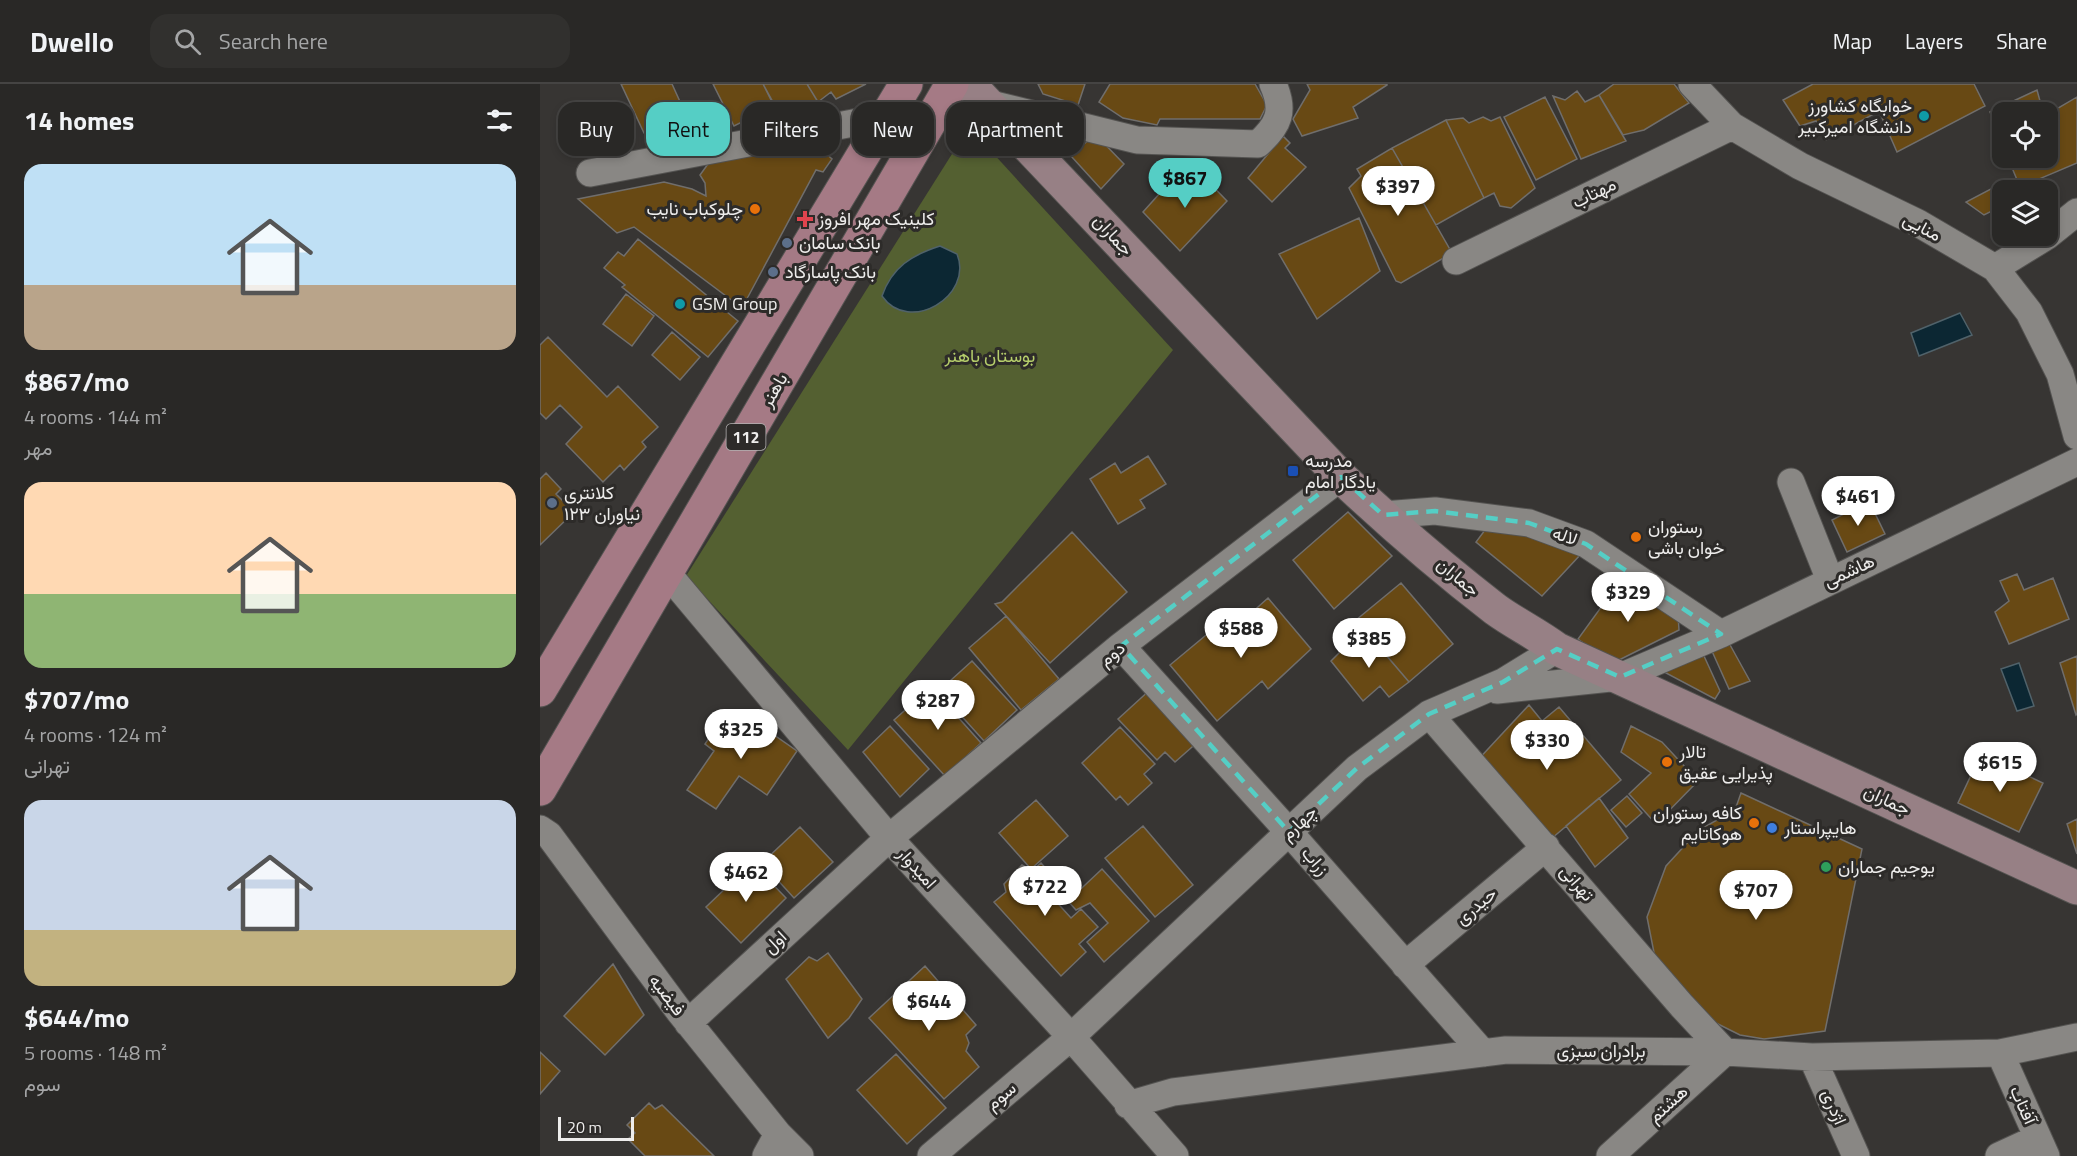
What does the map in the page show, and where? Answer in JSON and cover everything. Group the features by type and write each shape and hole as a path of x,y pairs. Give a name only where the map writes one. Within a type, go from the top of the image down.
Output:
{"main road":[{"name":"112","path":"895,102 906,84"},
{"name":"باهنر","path":"540,789 952,84"},
{"name":"جماران","path":"978,93 1341,477 1497,610 1534,631 1557,649 2077,888"},
{"name":"112","path":"540,690 862,156"}],"street":[{"path":"978,93 1137,140 1258,144 1274,130 1280,114 1273,84"},
{"name":"منایی","path":"1705,88 1732,126 1800,166 1918,223 1995,268 2029,312 2060,374 2077,436"},
{"path":"590,172 852,123"},
{"name":"مهتاب","path":"1456,261 1732,126"},
{"path":"1995,268 2047,236 2077,212"},
{"name":"هاشمی","path":"1480,692 1620,677 1721,634 2077,462"},
{"name":"دوم","path":"889,838 1121,646 1341,477"},
{"path":"1791,482 1830,580"},
{"name":"لاله","path":"1383,515 1435,511 1539,527 1586,544 1721,634"},
{"name":"امیدوار","path":"667,573 889,838 1071,1037 1175,1156"},
{"name":"زراب","path":"1121,646 1289,831 1483,1053"},
{"name":"چهارم","path":"1071,1037 1357,768 1429,714 1503,682 1557,649"},
{"name":"تهرانی","path":"1429,714 1682,1006 1725,1052"},
{"name":"فیضیه","path":"540,829 549,835 688,1023 772,1145 800,1156"},
{"name":"اول","path":"688,1023 889,838"},
{"name":"حیدری","path":"1406,965 1546,847"},
{"name":"سوم","path":"931,1156 1071,1037"},
{"name":"برادران سبزی","path":"1128,1104 1173,1092 1506,1050 1725,1052 1812,1057 2000,1053 2077,1037"},
{"name":"هشتم","path":"1610,1156 1725,1052"},
{"name":"آفتاب","path":"2000,1053 2042,1147"},
{"name":"اژدری","path":"1812,1057 1852,1154"},
{"path":"1999,1156 2042,1147"}],"highlighted area":[{"path":"1341,477 1383,515 1435,511 1529,523 1586,544 1721,634 1620,677 1557,649 1503,682 1429,714 1357,768 1289,832 1121,646"}],"green space":[{"name":"بوستان باهنر","path":"951,156 996,156 1173,350 848,750 686,576"}],"water":[{"path":"940,246 957,254 960,269 956,284 948,296 922,311 908,312 894,307 882,296 897,270 912,258"},
{"path":"1960,313 1972,335 1919,356 1911,333"},
{"path":"2019,663 2034,706 2017,711 2001,669"}],"building":[{"path":"621,84 672,84 680,102 646,102 646,133 644,133 634,112 634,102 629,102"},
{"path":"713,84 763,84 772,102 742,102 742,122 734,126 730,118 730,102 722,102"},
{"path":"763,84 807,84 818,102 773,102"},
{"path":"807,84 866,84 836,99 831,92 818,102"},
{"path":"1038,84 1085,84 1079,102 1068,102 1043,94"},
{"path":"1110,84 1255,84 1267,105 1260,119 1160,119 1157,125 1123,118 1099,102"},
{"path":"1307,84 1387,85 1353,107 1358,118 1302,136 1293,119 1310,90"},
{"path":"1614,84 1674,84 1689,103 1644,130 1623,135 1599,95"},
{"name":"خوابگاه کشاورز دانشگاه امیرکبیر","path":"1813,84 1974,84 1985,106 1897,152 1879,111 1826,140 1816,121 1800,126 1783,100"},
{"path":"2037,90 2040,102 2011,102"},
{"path":"1577,91 1585,102 1599,95 1626,141 1581,159 1553,96 1565,100"},
{"path":"1545,97 1577,159 1536,180 1504,117"},
{"path":"2077,97 2077,163 2037,180 2017,180 2012,168 2058,168 2058,108"},
{"path":"1483,117 1491,121 1500,117 1535,188 1511,208 1500,206 1494,193 1484,198 1446,120 1463,118 1469,123"},
{"path":"1446,120 1484,198 1436,225 1392,148"},
{"path":"1095,134 1124,164 1101,189 1071,156 1084,156 1084,144"},
{"path":"1283,136 1290,143 1285,148 1306,167 1272,202 1248,178"},
{"path":"1392,148 1452,253 1401,283 1396,281 1349,188 1361,176 1357,169"},
{"path":"742,149 742,156 828,156 832,159 823,172 816,170 742,308 634,227 617,233 578,199 664,182 692,189 706,196 705,183 700,175 713,157 730,156 730,153"},
{"path":"1198,171 1227,201 1180,251 1143,212 1169,183 1178,190"},
{"path":"1992,188 1992,211 1984,215 1966,202"},
{"path":"1359,218 1380,271 1317,319 1279,254"},
{"name":"GSM Group","path":"638,239 738,321 708,357 622,287 625,285 604,268 618,252 624,256"},
{"path":"626,294 654,316 632,346 603,324"},
{"path":"672,332 700,357 680,380 652,355"},
{"path":"548,337 607,397 618,386 658,427 642,442 646,447 624,470 620,465 603,482 566,444 582,427 560,405 546,419 540,413 540,345"},
{"path":"1148,456 1166,484 1140,500 1145,508 1118,524 1090,479 1115,463 1121,473"},
{"name":"کلانتری ۱۲۳ نیاوران","path":"546,473 561,489 556,494 574,512 540,545 540,479"},
{"path":"1869,501 1885,534 1847,552 1832,520"},
{"path":"1348,512 1392,556 1334,609 1293,560"},
{"path":"1488,526 1515,529 1581,554 1542,596 1476,542"},
{"path":"1072,532 1127,592 1050,663 995,604 1002,602"},
{"path":"2017,574 2024,590 2053,578 2069,619 2009,644 1995,612 2009,601 2000,581"},
{"path":"1623,577 1678,615 1679,630 1611,664 1578,639"},
{"path":"1401,583 1453,644 1409,682 1356,620"},
{"path":"1268,598 1311,649 1268,689 1262,681 1217,721 1170,665 1211,631 1220,641"},
{"path":"1006,616 1059,679 1021,710 969,648"},
{"path":"1369,635 1409,682 1389,697 1380,686 1363,701 1331,661 1354,638 1359,645"},
{"path":"1729,643 1750,681 1729,689 1711,649"},
{"path":"1704,656 1720,691 1715,699 1666,673 1670,667"},
{"path":"2077,656 2077,714 2076,715 2060,663"},
{"path":"972,661 1017,710 984,741 939,691"},
{"path":"931,687 981,743 945,776 894,720"},
{"path":"1152,688 1200,740 1175,762 1165,752 1157,760 1118,719"},
{"path":"1529,705 1542,721 1559,707 1621,780 1545,844 1475,763"},
{"path":"741,712 797,751 767,795 739,776 716,809 687,790 714,751 705,744 717,726 728,730"},
{"path":"890,726 929,769 900,797 863,752"},
{"path":"1631,726 1662,742 1698,781 1656,824 1629,794 1651,773 1621,752"},
{"path":"1120,727 1155,764 1144,774 1152,783 1128,805 1120,796 1116,800 1082,763"},
{"path":"1981,754 2043,783 2019,832 1958,803"},
{"path":"1741,793 1862,849 1825,1031 1764,1039 1740,1035 1710,1020 1658,973 1647,917 1666,866 1699,830 1735,810"},
{"path":"1627,796 1642,813 1626,827 1611,810"},
{"path":"1599,798 1628,838 1595,867 1566,826"},
{"path":"1036,800 1068,836 1031,869 999,833"},
{"path":"2077,819 2077,854 2067,824"},
{"path":"1143,826 1193,885 1155,917 1105,858"},
{"path":"800,827 833,862 794,898 762,863"},
{"path":"752,863 786,898 741,943 706,907"},
{"path":"1041,863 1063,888 1052,897 1071,918 1081,909 1098,927 1079,944 1086,952 1061,976 994,902 1006,892 1004,884 1022,865 1032,871"},
{"path":"1102,869 1149,921 1104,962 1087,942 1108,923 1090,903 1076,910 1068,901"},
{"path":"828,953 862,999 849,1018 828,1038 786,979 809,957 817,961"},
{"path":"613,964 644,1015 605,1055 564,1016"},
{"path":"925,966 976,1025 966,1035 969,1043 966,1051 979,1067 944,1099 869,1018"},
{"path":"540,1052 560,1071 540,1094"},
{"path":"896,1054 946,1108 907,1144 857,1090"},
{"path":"649,1103 655,1109 662,1105 714,1156 645,1156 628,1139 635,1133 627,1125"}],"place":[{"name":"خوابگاه کشاورز دانشگاه امیرکبیر","path":"1924,116"},
{"name":"چلوکباب نایب","path":"755,209"},
{"name":"کلینیک مهر افروز","path":"805,219"},
{"name":"بانک سامان","path":"787,243"},
{"name":"بانک پاسارگاد","path":"773,272"},
{"name":"GSM Group","path":"680,304"},
{"name":"مدرسه یادگار امام","path":"1293,471"},
{"name":"کلانتری ۱۲۳ نیاوران","path":"552,503"},
{"name":"رستوران خوان باشی","path":"1636,537"},
{"name":"تالار پذیرایی عقیق","path":"1667,762"},
{"name":"کافه رستوران هوکاتایم","path":"1754,823"},
{"name":"هایپراستار","path":"1772,828"},
{"name":"یوجیم جماران","path":"1826,867"}]}
